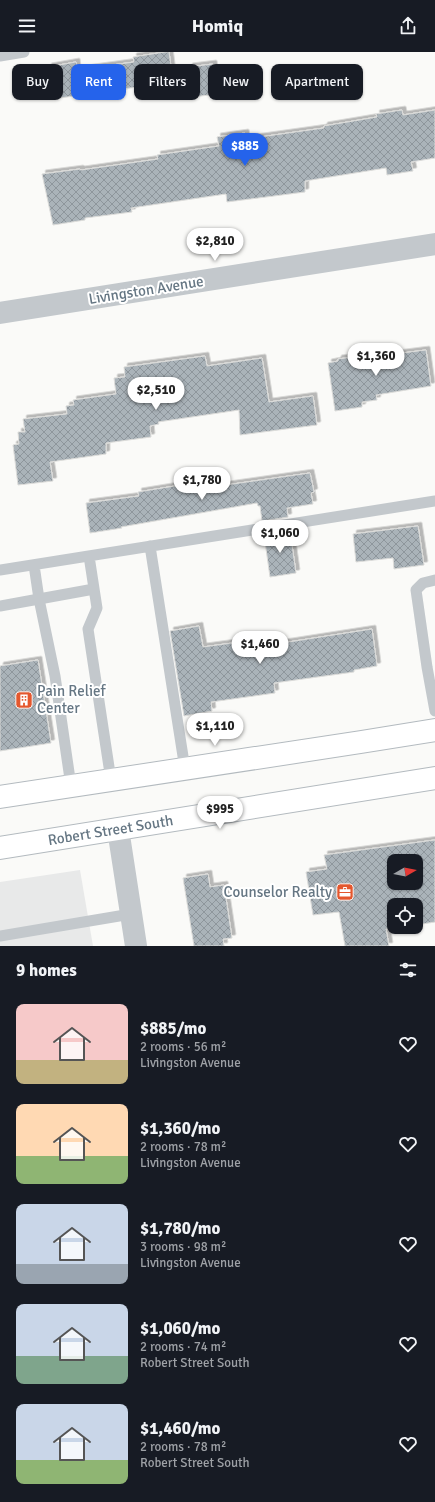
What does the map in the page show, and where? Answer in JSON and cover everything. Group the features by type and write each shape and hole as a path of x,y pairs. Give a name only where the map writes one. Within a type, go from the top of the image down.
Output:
{"main road":[{"path":"0,797 435,730"},
{"name":"Robert Street South","path":"0,848 435,778"}],"street":[{"name":"Livingston Avenue","path":"0,313 435,244"},
{"path":"118,829 136,946"}],"lane":[{"path":"0,56 24,52"},
{"path":"0,570 435,501"},
{"path":"150,546 185,769"},
{"path":"89,556 97,608 88,629 111,780"},
{"path":"34,565 39,599 55,676 71,786"},
{"path":"435,580 423,583 416,590 435,712"},
{"path":"0,606 94,589"},
{"path":"0,936 131,914"}],"shaded area":[{"path":"80,870 93,946 0,946 0,882"}],"building":[{"path":"169,52 171,64 134,64 134,87 126,89 126,64 120,64 134,62 133,57"},
{"path":"76,62 76,64 71,64 71,96 63,98 63,64"},
{"path":"208,65 208,95 200,96 200,66"},
{"path":"402,110 403,115 435,110 435,158 411,162 413,171 387,175 386,168 305,181 305,192 227,202 226,194 131,208 132,212 85,218 85,220 53,225 42,174 158,159 157,155 219,146 217,137 245,133 246,139 324,128 324,126 377,117 376,114"},
{"path":"426,350 431,386 376,395 377,400 362,402 362,407 335,411 328,363 338,361 338,359 370,355 371,357"},
{"path":"205,356 207,366 262,358 269,402 313,396 317,425 240,435 239,410 158,422 159,424 150,426 151,437 106,443 106,454 50,462 53,481 18,485 13,445 19,444 18,432 25,432 23,419 67,414 66,406 74,405 73,400 116,394 114,378 125,377 124,367"},
{"path":"310,473 314,492 311,493 313,504 287,508 288,517 262,521 260,506 258,506 257,503 90,533 86,503 139,496 138,492 218,479 219,486"},
{"path":"418,526 424,565 394,569 393,558 356,562 353,534"},
{"path":"290,531 296,573 270,577 264,535"},
{"path":"199,626 203,647 262,639 263,646 372,629 377,666 354,670 354,672 274,683 275,693 211,702 212,711 184,716 170,631"},
{"name":"Pain Relief Center","path":"38,660 51,743 0,751 0,666"},
{"name":"Counselor Realty","path":"435,840 435,922 423,924 423,898 387,898 386,929 389,946 345,946 339,912 313,915 306,872 327,869 324,855"},
{"path":"208,874 210,887 224,885 232,938 223,939 224,946 194,946 183,878"}],"place":[{"name":"Pain Relief Center","path":"24,700"},
{"name":"Counselor Realty","path":"345,892"}]}
